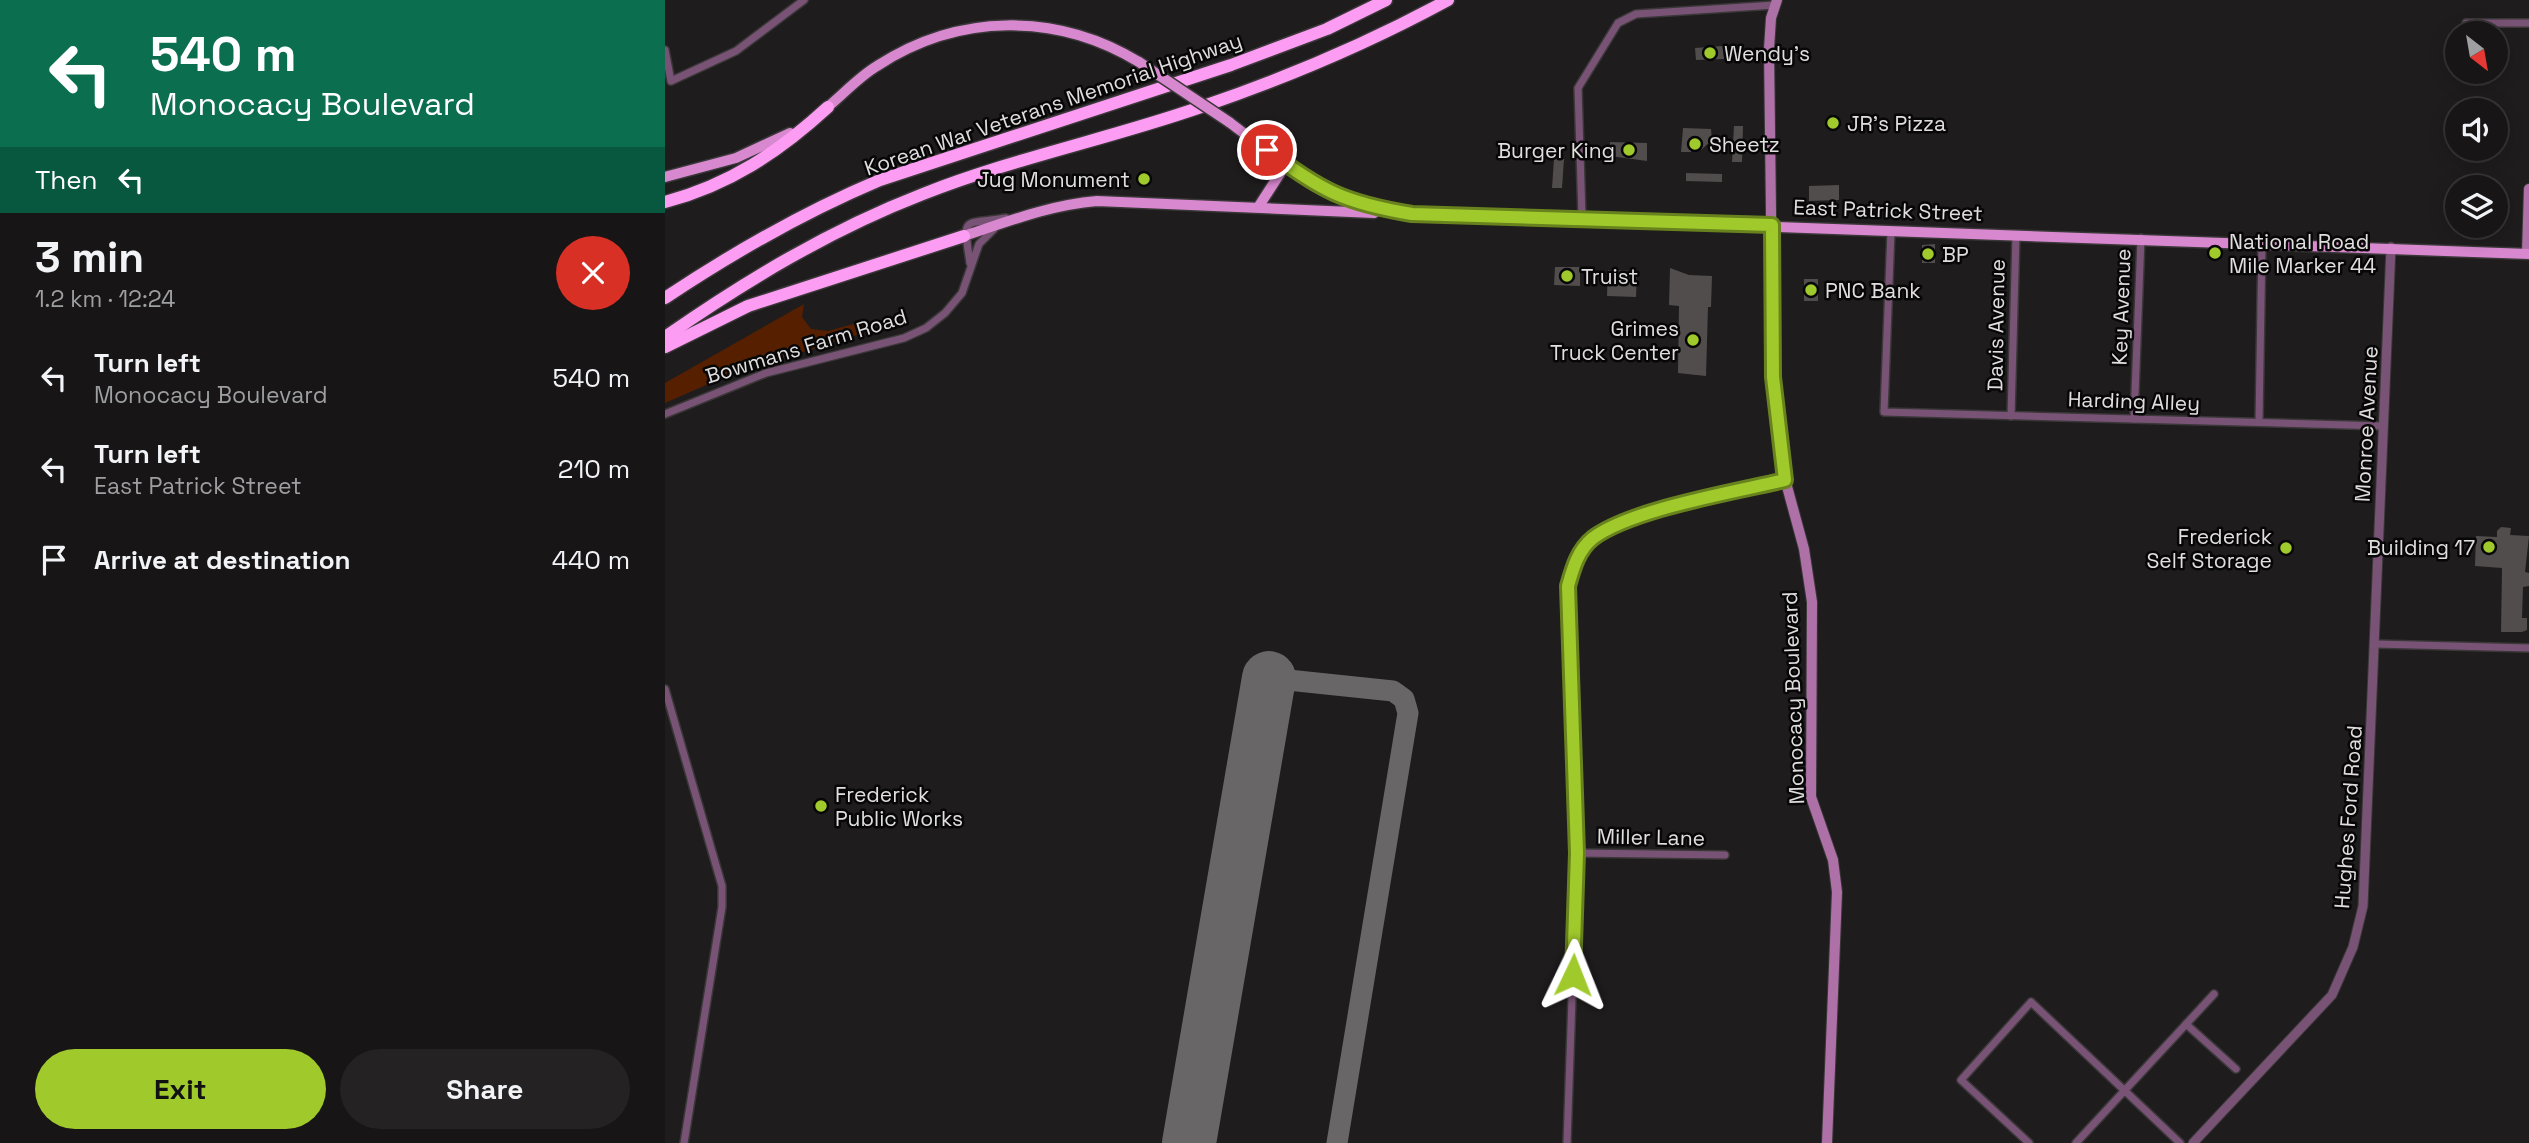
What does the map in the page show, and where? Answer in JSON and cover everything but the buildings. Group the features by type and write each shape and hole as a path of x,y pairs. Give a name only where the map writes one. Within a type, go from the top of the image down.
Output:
{"highway":[{"name":"Korean War Veterans Memorial Highway","path":"665,298 720,261 835,199 910,168 1231,65 1327,29 1386,0"},
{"name":"Korean War Veterans Memorial Highway","path":"665,337 782,260 870,216 977,174 1200,108 1291,74 1389,31 1448,0"},
{"path":"665,202 709,188 750,167 793,139 828,107"},
{"path":"665,346 761,301 964,236"},
{"path":"665,291 720,261"}],"main road":[{"name":"Monocacy Boulevard","path":"1776,3 1769,49 1773,377 1785,480 1804,550 1812,601 1811,797 1833,860 1837,892 1827,1143"},
{"name":"East Patrick Street","path":"665,177 711,167 784,137 828,107 858,79 894,55 938,36 985,26 1031,25 1078,34 1120,50 1229,122 1286,164 1352,202 1412,214 2141,238 2528,254"},
{"path":"1259,206 1286,164"},
{"path":"2528,254 2529,189"},
{"path":"964,236 1021,215 1065,204 1097,201 1412,214"}],"street":[{"path":"665,50 671,81 736,51 804,0"},
{"path":"1582,218 1577,88 1618,23 1636,14 1776,3"},
{"path":"2508,23 2529,23"},
{"path":"970,268 964,236 972,222 1021,215"},
{"name":"Bowmans Farm Road","path":"665,414 766,373 916,332 955,303 967,282 982,238 1003,223"},
{"name":"Harding Alley","path":"1891,231 1885,412 2383,426"},
{"name":"Davis Avenue","path":"2011,416 2016,235"},
{"name":"Key Avenue","path":"2134,419 2141,238"},
{"path":"2259,422 2262,243"},
{"name":"Monroe Avenue","path":"2376,644 2392,247"},
{"path":"1567,1143 1577,853 1568,586 1576,559 1593,539 1627,520 1785,480"},
{"path":"2376,644 2529,648"},
{"name":"Hughes Ford Road","path":"2193,1143 2332,995 2353,947 2363,906 2376,644"},
{"path":"665,689 722,886 722,907 684,1143"},
{"name":"Miller Lane","path":"1577,853 1725,855"},
{"path":"2075,1143 2214,994"},
{"path":"2029,1143 1961,1080 2031,1002 2181,1143"},
{"path":"2186,1024 2236,1069"}],"shaded area":[{"path":"804,304 802,317 811,329 828,331 868,320 876,329 729,375 665,403 665,383"}],"taxiway":[{"path":"1269,678 1393,691 1404,699 1408,713 1337,1143"}],"runway":[{"path":"1189,1143 1269,678"}],"place":[{"name":"Wendy's","path":"1710,53"},
{"name":"JR's Pizza","path":"1833,123"},
{"name":"Sheetz","path":"1695,144"},
{"name":"Burger King","path":"1629,150"},
{"name":"Jug Monument","path":"1144,179"},
{"name":"National Road Mile Marker 44","path":"2215,253"},
{"name":"BP","path":"1928,254"},
{"name":"Truist","path":"1567,276"},
{"name":"PNC Bank","path":"1811,290"},
{"name":"Grimes Truck Center","path":"1693,340"},
{"name":"Building 17","path":"2489,547"},
{"name":"Frederick Self Storage","path":"2286,548"},
{"name":"Frederick Public Works","path":"821,806"}],"route":[{"path":"1267,150 1339,197 1366,206 1412,214 1772,225 1773,377 1785,480 1627,520 1593,539 1576,559 1568,586 1577,853 1573,975"}]}
